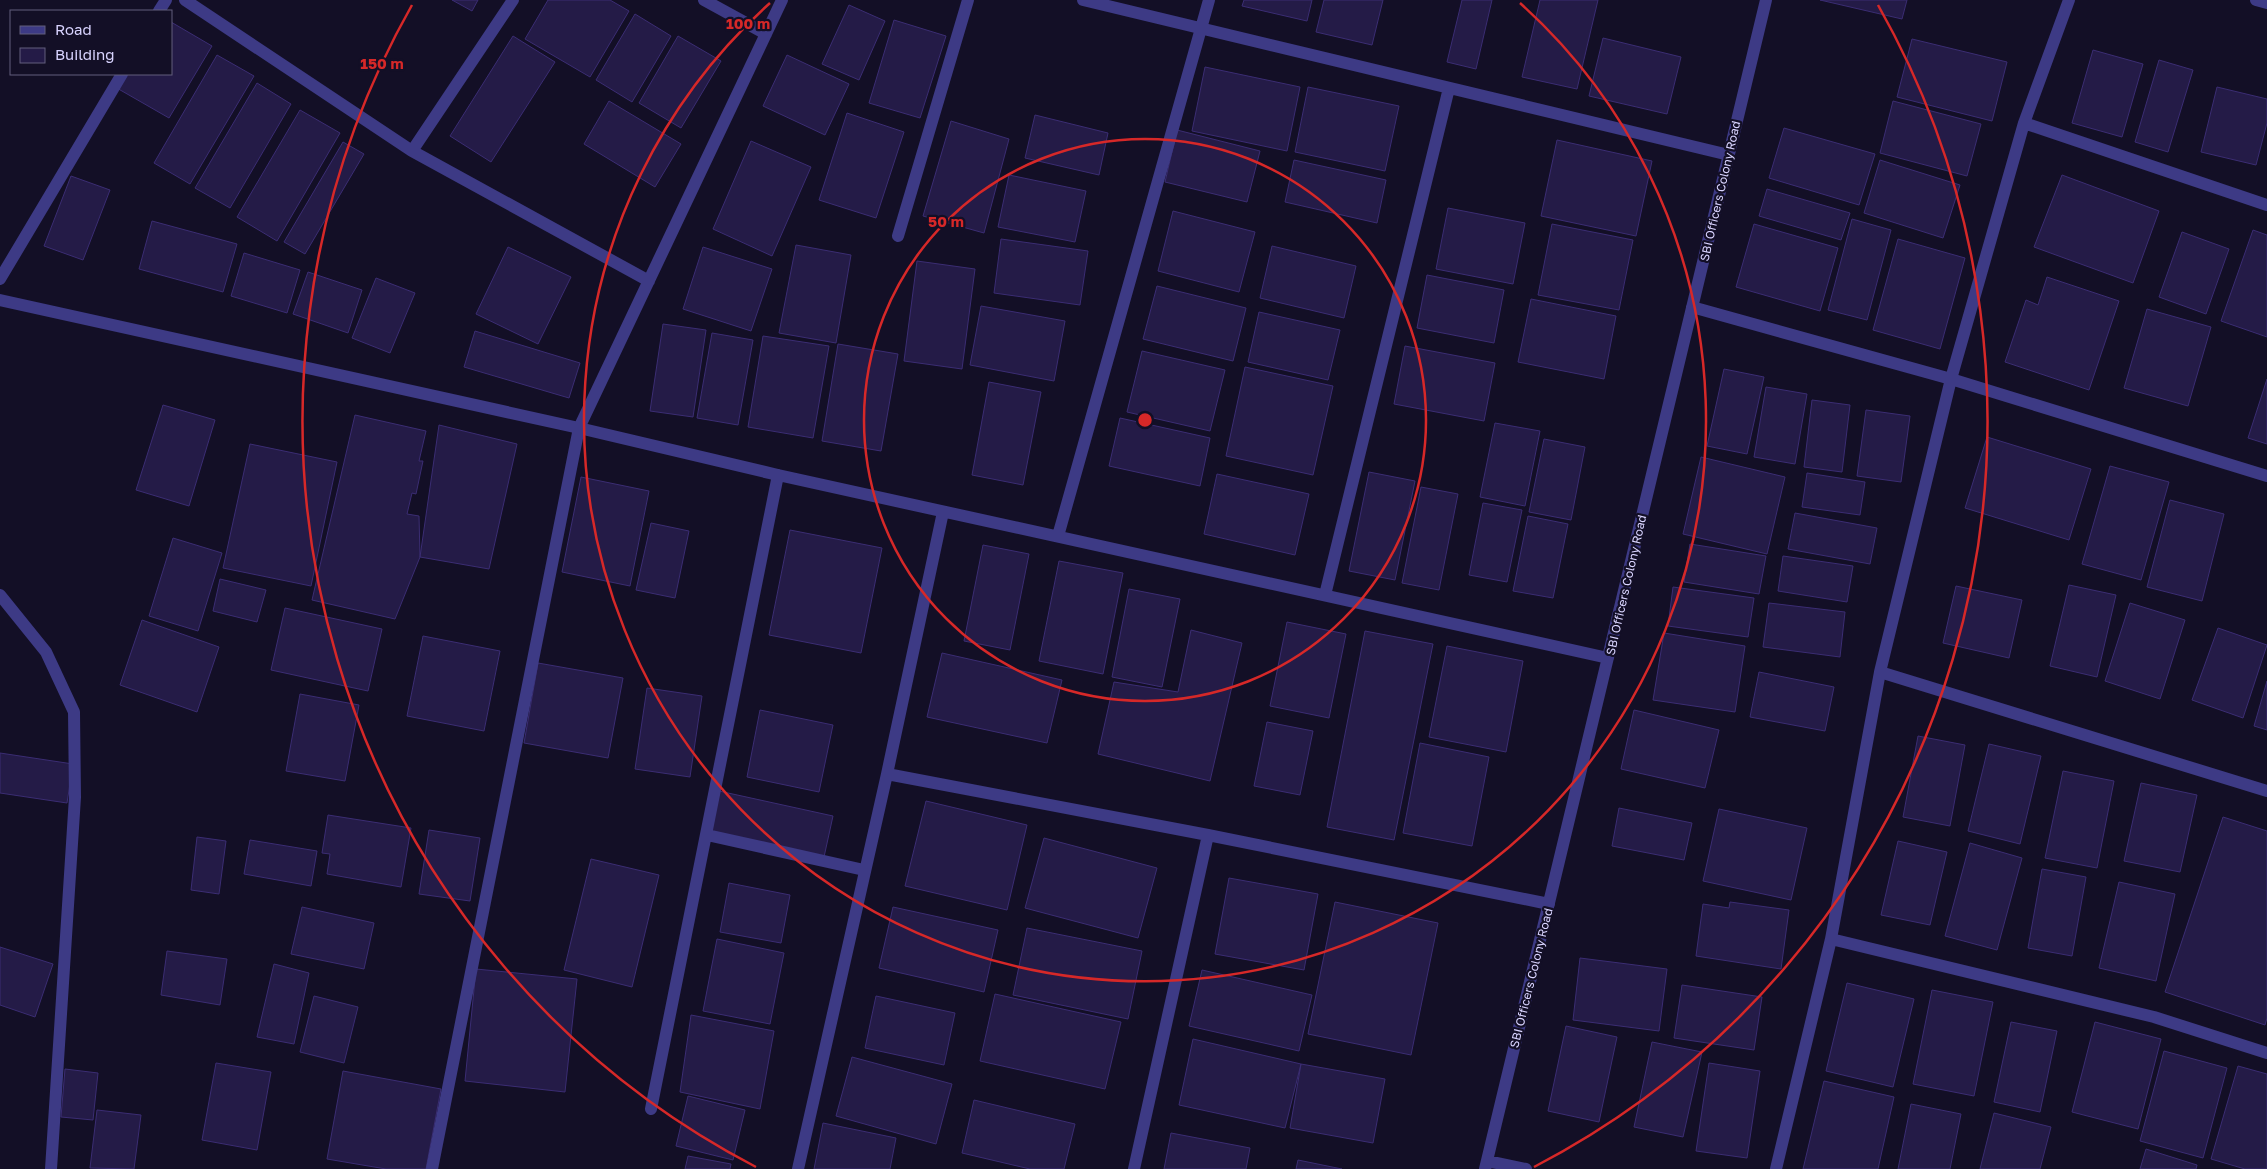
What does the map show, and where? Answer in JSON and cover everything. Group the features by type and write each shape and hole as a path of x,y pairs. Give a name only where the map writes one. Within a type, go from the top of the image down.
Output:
{"street":[{"path":"185,0 412,150 649,281"},
{"path":"412,150 513,0"},
{"path":"704,0 766,34"},
{"path":"432,1169 579,428 782,0"},
{"path":"898,236 968,0"},
{"path":"1083,0 1729,155"},
{"path":"1058,536 1209,0"},
{"name":"SBI Officers Colony Road","path":"1486,1165 1766,0"},
{"path":"1776,1169 1831,939 1880,672 1951,378 2024,123 2070,0"},
{"path":"2256,0 2267,3"},
{"path":"0,279 121,75"},
{"path":"1325,595 1449,88"},
{"path":"2024,123 2267,205"},
{"path":"0,300 579,428 778,476 1608,658"},
{"path":"1692,307 1951,378 2267,476"},
{"path":"651,1109 778,476"},
{"path":"798,1169 864,870 888,774 943,512"},
{"path":"0,595 46,652 74,712 75,797 51,1169"},
{"path":"1880,672 2267,791"},
{"path":"888,774 1208,835 1549,904"},
{"path":"707,835 864,870"},
{"path":"1134,1169 1208,835"},
{"path":"1831,939 2154,1017 2267,1052"},
{"path":"1486,1165 1526,1169"}],"building":[{"path":"452,0 478,0 472,11"},
{"path":"548,0 610,0 629,11 590,77 525,39"},
{"path":"1244,0 1312,0 1307,21 1242,6"},
{"path":"1324,0 1383,0 1372,45 1316,32"},
{"path":"1462,0 1492,0 1476,69 1447,62"},
{"path":"1540,0 1598,0 1577,89 1522,77"},
{"path":"1820,0 1907,0 1902,19"},
{"path":"849,5 885,21 859,80 822,64"},
{"path":"635,14 671,36 632,102 596,80"},
{"path":"894,20 946,36 920,118 869,103"},
{"path":"172,23 212,46 169,118 115,87 121,75 172,75"},
{"path":"513,36 555,62 491,162 450,136"},
{"path":"678,36 721,61 681,128 639,103"},
{"path":"1603,38 1681,57 1667,114 1589,96"},
{"path":"1912,39 2007,62 1992,121 1897,97"},
{"path":"2093,50 2143,64 2122,137 2072,123"},
{"path":"217,55 254,76 190,184 154,163"},
{"path":"787,55 849,84 825,135 763,106"},
{"path":"2159,60 2193,70 2168,152 2135,142"},
{"path":"1205,67 1300,87 1287,151 1192,131"},
{"path":"257,83 291,104 230,208 195,188"},
{"path":"1308,87 1399,106 1385,171 1295,152"},
{"path":"2217,87 2267,99 2267,123 2256,165 2201,152"},
{"path":"609,101 681,144 655,187 584,144"},
{"path":"1893,101 1981,124 1967,176 1880,153"},
{"path":"300,110 340,133 277,241 237,217"},
{"path":"847,113 904,132 876,218 819,200"},
{"path":"1035,115 1108,133 1099,175 1025,158"},
{"path":"951,121 1009,139 984,233 923,216"},
{"path":"1784,128 1875,154 1859,205 1769,178"},
{"path":"1177,130 1260,151 1247,202 1165,182"},
{"path":"1557,140 1652,161 1636,236 1541,216"},
{"path":"751,141 811,167 772,256 713,229"},
{"path":"343,142 364,154 305,254 284,242"},
{"path":"1294,160 1386,180 1377,223 1285,202"},
{"path":"1880,160 1960,185 1943,238 1864,213"},
{"path":"1009,175 1086,191 1075,242 998,227"},
{"path":"2062,175 2159,211 2133,283 2034,247"},
{"path":"71,176 110,190 83,260 44,246"},
{"path":"1767,189 1850,213 1841,240 1759,216"},
{"path":"1448,208 1525,223 1513,284 1436,269"},
{"path":"1173,211 1255,232 1239,292 1158,271"},
{"path":"1852,219 1891,230 1867,320 1828,310"},
{"path":"152,221 237,244 223,292 139,269"},
{"path":"1552,224 1633,240 1619,310 1538,295"},
{"path":"1754,224 1838,248 1820,311 1736,287"},
{"path":"2253,230 2267,235 2267,337 2221,321"},
{"path":"2182,232 2229,249 2206,314 2159,297"},
{"path":"1001,239 1088,251 1080,305 994,293"},
{"path":"1898,239 1965,258 1940,349 1873,330"},
{"path":"796,245 851,255 836,343 779,333"},
{"path":"1272,246 1356,266 1344,318 1260,298"},
{"path":"508,247 571,277 538,344 476,314"},
{"path":"703,247 772,269 751,331 683,309"},
{"path":"244,253 300,270 287,313 231,296"},
{"path":"917,261 975,269 962,369 904,361"},
{"path":"308,272 362,290 348,333 293,314"},
{"path":"1427,275 1504,290 1494,343 1417,328"},
{"path":"2047,277 2119,301 2089,390 2005,362 2026,300 2038,305"},
{"path":"376,278 415,293 390,353 352,338"},
{"path":"1157,286 1246,308 1233,361 1143,339"},
{"path":"1531,299 1616,316 1604,379 1518,362"},
{"path":"981,306 1065,321 1054,381 970,365"},
{"path":"2147,309 2211,327 2188,406 2124,388"},
{"path":"1259,312 1340,330 1328,380 1248,362"},
{"path":"663,324 706,330 693,417 650,411"},
{"path":"475,331 580,363 569,398 464,367"},
{"path":"712,333 753,340 738,425 697,418"},
{"path":"763,336 829,346 813,438 748,427"},
{"path":"838,344 898,354 881,451 822,441"},
{"path":"1405,346 1495,363 1484,421 1394,404"},
{"path":"1142,351 1225,370 1210,431 1127,412"},
{"path":"1245,367 1333,386 1313,475 1226,456"},
{"path":"1724,369 1764,377 1747,454 1707,446"},
{"path":"2267,379 2267,444 2248,438"},
{"path":"989,382 1041,392 1023,485 972,475"},
{"path":"1766,387 1807,394 1795,464 1754,457"},
{"path":"1812,400 1850,405 1842,472 1804,467"},
{"path":"163,405 215,420 189,506 136,490"},
{"path":"1866,410 1910,416 1901,482 1857,476"},
{"path":"355,415 426,431 419,461 423,461 416,494 412,493 407,514 419,516 420,557 395,619 312,600"},
{"path":"1120,418 1210,438 1200,486 1109,466"},
{"path":"1495,423 1540,431 1525,506 1480,497"},
{"path":"439,425 517,444 489,569 420,557"},
{"path":"1987,437 2091,469 2069,540 1965,508"},
{"path":"1544,439 1585,447 1571,520 1529,512"},
{"path":"250,444 337,462 311,586 223,568"},
{"path":"1701,457 1785,477 1767,554 1683,534"},
{"path":"2110,466 2169,482 2141,580 2082,564"},
{"path":"1369,472 1415,481 1395,580 1349,571"},
{"path":"1807,473 1865,482 1860,515 1802,507"},
{"path":"1217,474 1309,494 1295,555 1204,534"},
{"path":"581,477 649,491 630,586 562,572"},
{"path":"1421,487 1458,494 1439,590 1402,583"},
{"path":"2170,500 2224,514 2202,601 2147,587"},
{"path":"1483,503 1522,510 1507,582 1469,575"},
{"path":"1795,513 1877,528 1870,564 1788,549"},
{"path":"1528,516 1568,524 1553,598 1513,591"},
{"path":"651,523 689,531 675,598 636,590"},
{"path":"790,530 882,548 861,653 769,635"},
{"path":"173,538 222,553 198,631 149,616"},
{"path":"1690,544 1766,556 1759,594 1684,582"},
{"path":"983,545 1029,554 1010,650 964,641"},
{"path":"1783,556 1853,566 1847,602 1778,591"},
{"path":"1059,561 1123,573 1103,674 1039,661"},
{"path":"220,579 266,590 257,622 213,611"},
{"path":"2069,585 2116,595 2097,677 2050,666"},
{"path":"1956,586 2022,600 2009,658 1943,643"},
{"path":"1673,587 1754,598 1748,637 1668,626"},
{"path":"1129,589 1180,599 1162,687 1112,677"},
{"path":"1769,603 1845,612 1840,657 1763,647"},
{"path":"2130,603 2185,620 2160,699 2105,681"},
{"path":"285,608 382,629 368,691 271,670"},
{"path":"142,620 219,647 197,712 120,685"},
{"path":"1287,622 1346,634 1329,718 1270,706"},
{"path":"2218,628 2267,645 2243,718 2192,700"},
{"path":"1191,630 1242,643 1210,781 1098,754 1114,682 1178,692"},
{"path":"1365,631 1433,644 1394,840 1327,827"},
{"path":"1664,633 1745,646 1735,712 1653,700"},
{"path":"423,636 500,651 484,731 407,716"},
{"path":"1447,646 1523,661 1506,752 1429,737"},
{"path":"942,653 1062,680 1047,743 927,717"},
{"path":"538,663 623,678 608,758 524,743"},
{"path":"1759,672 1834,687 1825,731 1750,717"},
{"path":"2267,681 2267,730 2254,726"},
{"path":"647,688 702,696 690,777 635,769"},
{"path":"300,694 359,705 345,781 286,771"},
{"path":"760,710 833,725 819,792 747,777"},
{"path":"1634,710 1719,730 1705,788 1621,769"},
{"path":"1267,722 1313,731 1300,795 1254,786"},
{"path":"1918,736 1965,745 1950,826 1903,817"},
{"path":"1420,743 1489,757 1472,846 1403,833"},
{"path":"1989,744 2041,756 2020,844 1968,831"},
{"path":"0,753 73,764 67,803 0,793"},
{"path":"2063,771 2114,781 2097,868 2045,858"},
{"path":"2141,783 2197,795 2180,872 2124,861"},
{"path":"719,791 833,816 824,857 710,832"},
{"path":"926,801 1027,825 1007,910 905,886"},
{"path":"1619,808 1692,823 1684,860 1612,846"},
{"path":"1719,809 1807,828 1791,900 1703,881"},
{"path":"328,815 411,828 401,887 327,874 330,854 322,853"},
{"path":"2223,817 2267,831 2267,1018 2265,1025 2165,992"},
{"path":"429,830 480,838 470,901 419,894"},
{"path":"197,837 226,841 219,894 191,890"},
{"path":"1044,838 1157,868 1138,938 1025,908"},
{"path":"250,840 317,851 311,886 244,874"},
{"path":"1898,841 1947,852 1930,925 1881,915"},
{"path":"1970,843 2022,858 1997,950 1945,936"},
{"path":"591,859 659,875 632,987 564,970"},
{"path":"2042,869 2086,877 2072,956 2028,948"},
{"path":"1229,878 1318,894 1304,970 1215,954"},
{"path":"2119,882 2175,894 2156,981 2099,968"},
{"path":"729,883 790,895 781,943 720,932"},
{"path":"1335,902 1438,923 1411,1055 1308,1034"},
{"path":"1730,902 1789,910 1781,969 1696,956 1703,904 1729,908"},
{"path":"302,907 374,923 364,969 291,954"},
{"path":"893,907 998,930 984,992 879,968"},
{"path":"1027,928 1142,951 1128,1019 1013,995"},
{"path":"717,939 784,953 770,1024 703,1011"},
{"path":"0,947 53,964 35,1017 0,1005"},
{"path":"167,951 227,959 220,1005 161,995"},
{"path":"1580,958 1667,969 1659,1031 1573,1020"},
{"path":"274,964 309,973 294,1044 257,1037"},
{"path":"476,969 577,979 565,1092 465,1081"},
{"path":"1202,970 1312,995 1299,1051 1189,1026"},
{"path":"1847,983 1914,999 1893,1087 1826,1071"},
{"path":"1682,985 1762,997 1754,1050 1674,1038"},
{"path":"1932,990 1993,1002 1974,1096 1913,1084"},
{"path":"995,994 1121,1022 1105,1089 980,1061"},
{"path":"314,996 358,1007 344,1063 300,1052"},
{"path":"876,996 955,1013 944,1065 865,1048"},
{"path":"691,1015 774,1031 760,1109 680,1092"},
{"path":"2011,1022 2057,1031 2040,1112 1994,1102"},
{"path":"2095,1022 2161,1039 2138,1129 2072,1112"},
{"path":"1566,1026 1617,1037 1599,1122 1548,1111"},
{"path":"1193,1039 1301,1064 1285,1128 1179,1105"},
{"path":"1652,1042 1702,1052 1683,1137 1634,1127"},
{"path":"2164,1051 2227,1068 2203,1158 2140,1141"},
{"path":"852,1057 952,1084 936,1144 836,1116"},
{"path":"216,1063 271,1072 257,1150 202,1140"},
{"path":"1709,1063 1760,1071 1747,1158 1696,1151"},
{"path":"1301,1064 1385,1079 1373,1143 1290,1128"},
{"path":"2238,1066 2267,1074 2267,1169 2245,1169 2211,1159"},
{"path":"65,1069 98,1073 93,1120 61,1117"},
{"path":"343,1071 441,1089 426,1169 386,1169 327,1159"},
{"path":"1824,1081 1894,1097 1878,1169 1803,1169"},
{"path":"688,1096 745,1110 733,1160 676,1146"},
{"path":"974,1100 1075,1124 1064,1169 1030,1169 962,1153"},
{"path":"1911,1104 1961,1114 1950,1169 1898,1169"},
{"path":"97,1110 141,1115 134,1169 90,1168"},
{"path":"1994,1113 2051,1127 2040,1169 1980,1169"},
{"path":"823,1123 896,1138 890,1169 814,1169"},
{"path":"1171,1133 1250,1148 1246,1169 1164,1169"},
{"path":"2146,1149 2197,1165 2196,1169 2140,1169"},
{"path":"688,1156 731,1164 730,1169 685,1169"},
{"path":"1298,1160 1342,1169 1296,1169"}]}
